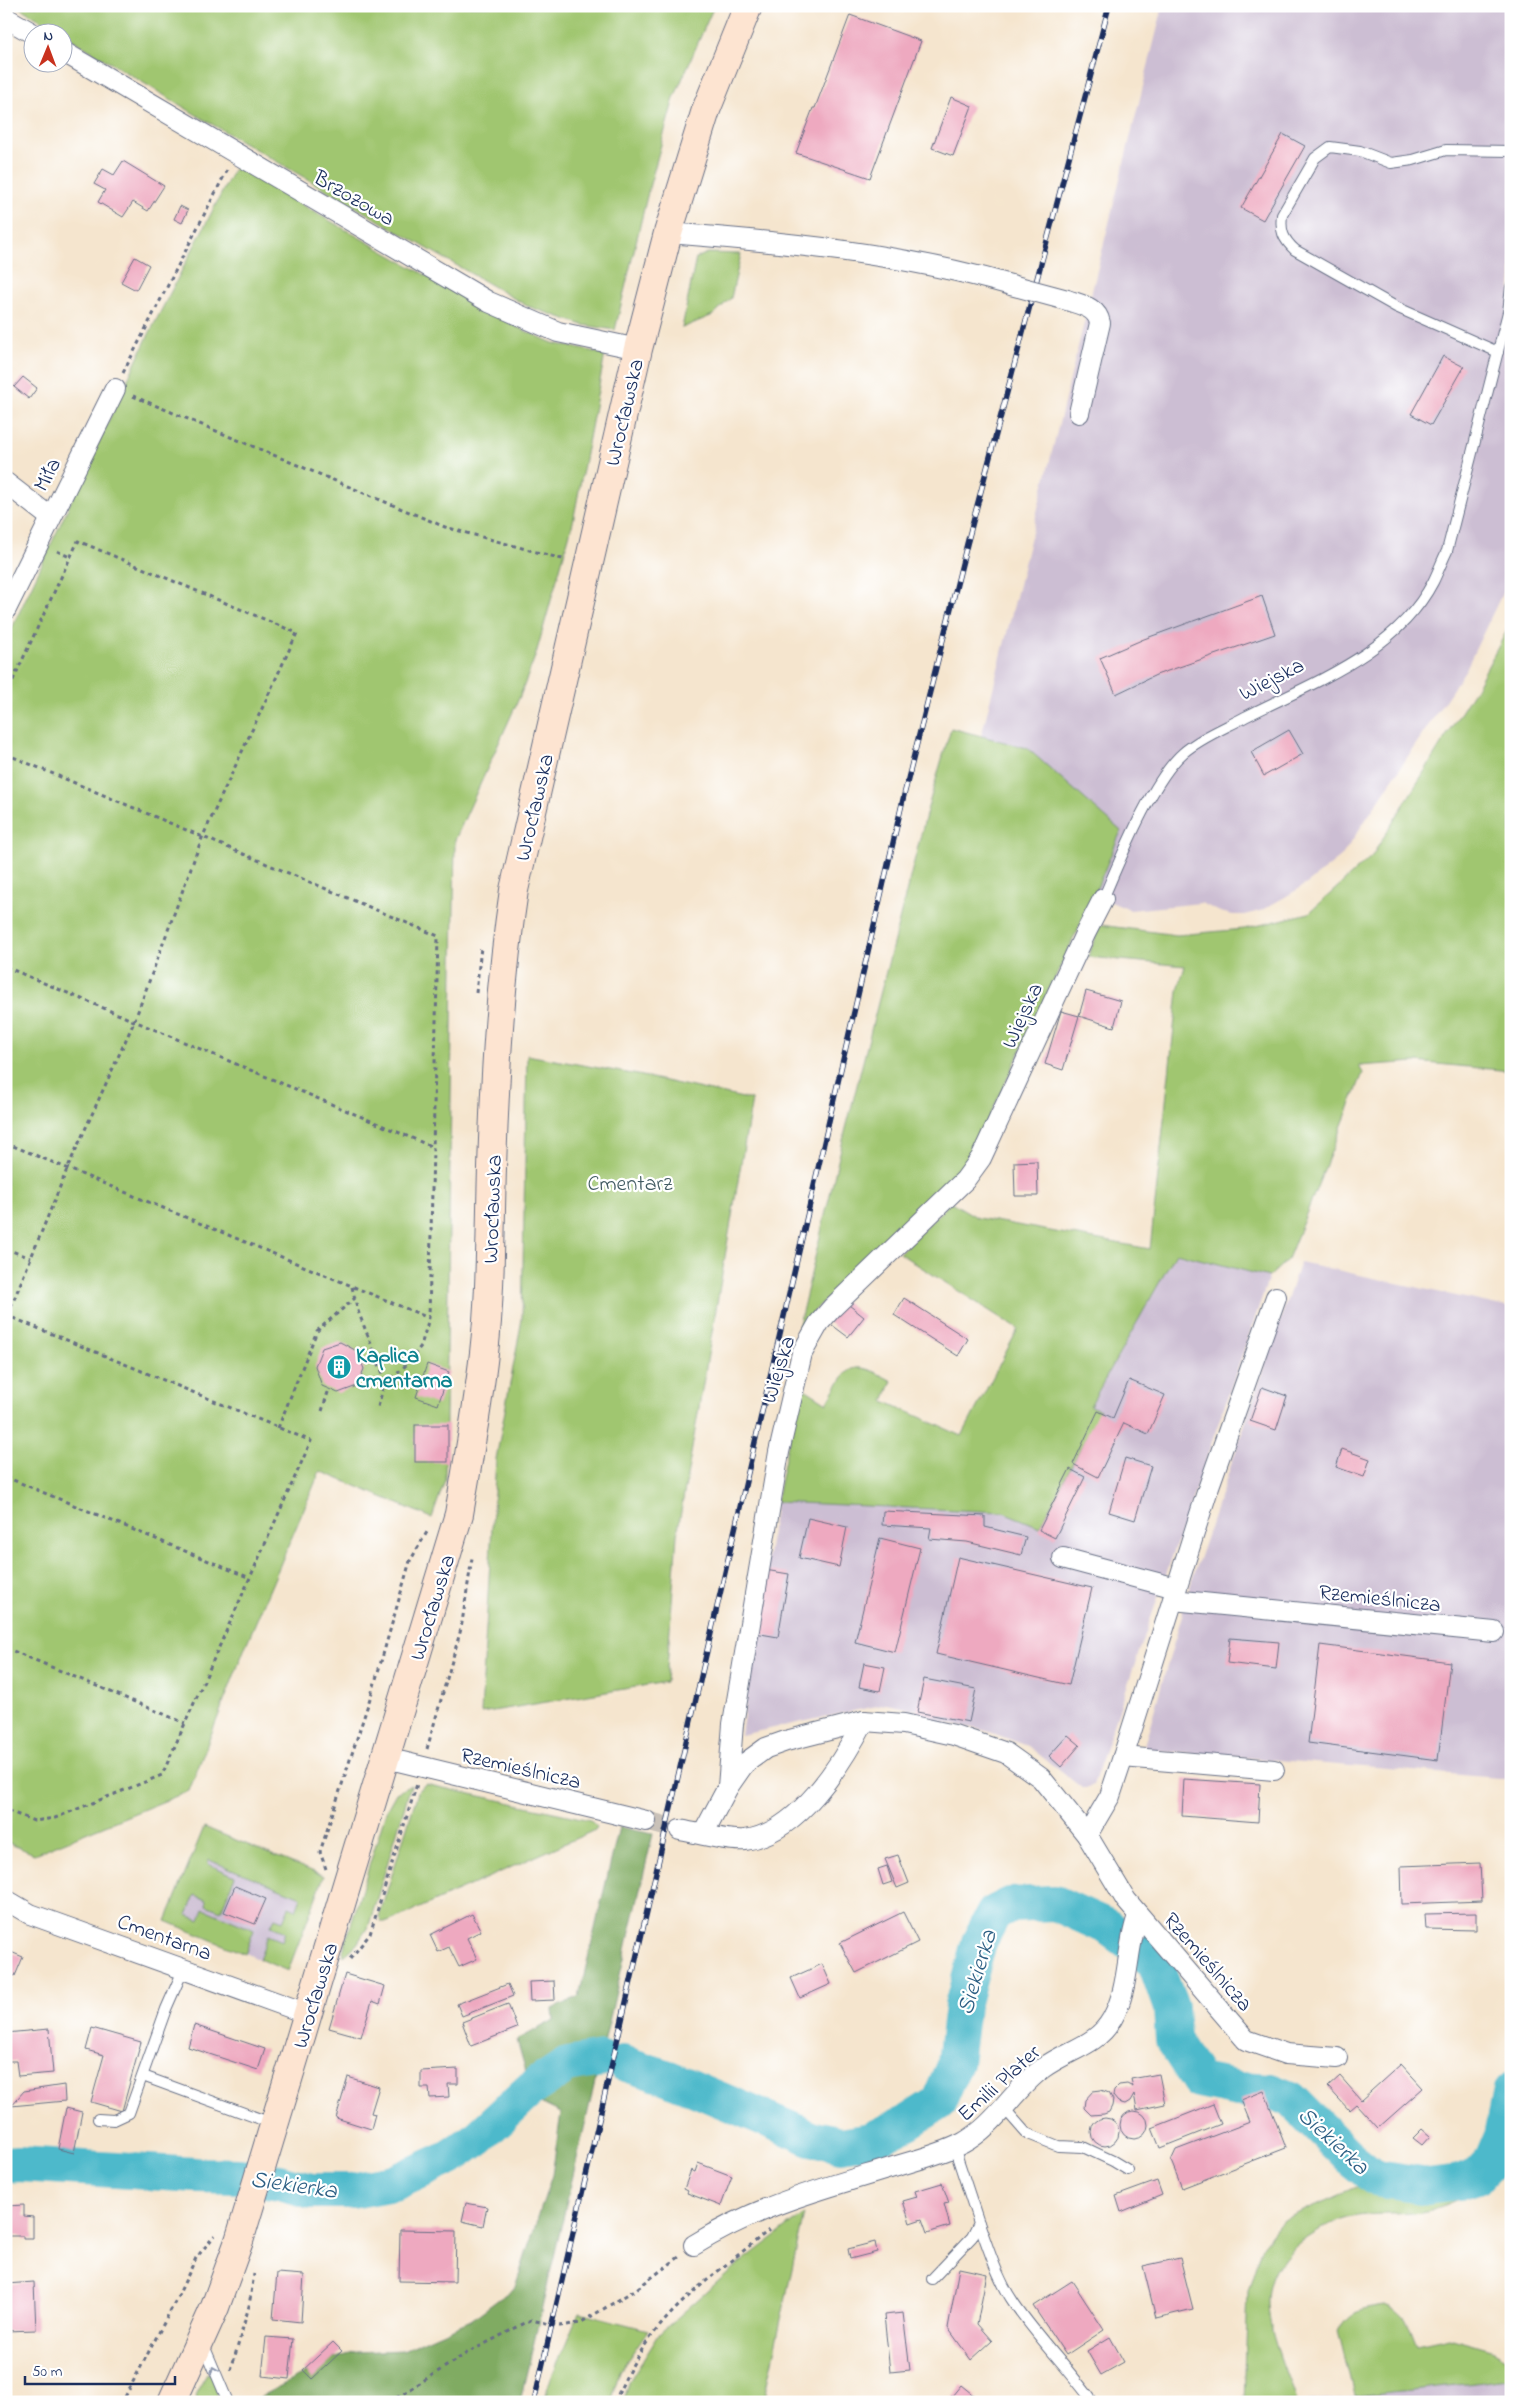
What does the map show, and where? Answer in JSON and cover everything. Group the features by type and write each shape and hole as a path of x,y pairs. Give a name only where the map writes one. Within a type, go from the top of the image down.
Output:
{"main road":[{"name":"Wrocławska","path":"174,2400 215,2308 253,2199 459,1514 476,1420 484,1352 489,1285 498,1020 504,954 514,890 638,349 668,233 706,110 748,6"}],"street":[{"path":"6,18 22,27"},
{"name":"Brzozowa","path":"72,57 460,286 514,314 558,332 638,349"},
{"path":"668,233 866,252 960,270 1091,308 1098,315 1100,323 1080,413"},
{"name":"Miła","path":"6,609 115,389"},
{"path":"6,483 50,517"},
{"name":"Wiejska","path":"728,1787 733,1724 768,1509 802,1353 819,1323 832,1308 965,1180 981,1158 1103,899"},
{"path":"1088,1835 1110,1796 1174,1594 1276,1296"},
{"name":"Rzemieślnicza","path":"1063,1558 1174,1594 1494,1632"},
{"path":"680,1830 744,1841 766,1834 789,1820 817,1793 850,1748 864,1721"},
{"name":"Rzemieślnicza","path":"703,1834 728,1787 744,1764 766,1748 786,1740 864,1721 904,1724 954,1734 1006,1753 1041,1778 1088,1835 1126,1900 1135,1924 1246,2040 1286,2054 1337,2058"},
{"path":"1123,1757 1274,1770"},
{"name":"Rzemieślnicza","path":"386,1758 646,1821"},
{"name":"Cmentarna","path":"6,1900 30,1914 308,2014"},
{"name":"Emilii Plater","path":"694,2245 724,2227 772,2205 954,2147 978,2133 1041,2069 1089,2044 1107,2028 1118,2006 1135,1924"}],"lane":[{"path":"1498,352 1396,307 1296,250 1283,238 1281,225 1282,215 1315,158 1330,147 1360,151 1391,163 1412,160 1446,150 1511,151"},
{"name":"Wiejska","path":"1103,899 1146,807 1166,772 1182,753 1210,736 1340,670 1373,648 1403,623 1433,583 1446,551 1508,312 1511,287"},
{"path":"98,2119 114,2120 129,2114 166,2009 184,1968"},
{"path":"143,2076 275,2124"},
{"path":"1004,2108 1026,2134 1058,2146 1083,2147 1128,2170"},
{"path":"954,2147 995,2267 1013,2302 1061,2365 1093,2402"},
{"path":"932,2279 972,2237 979,2223"},
{"path":"201,2338 226,2398"}],"path":[{"path":"236,154 115,389 445,527 588,566"},
{"path":"6,695 78,541 298,633 202,838 134,1022 68,1167 7,1316 310,1441 162,1775 55,1818 34,1821 6,1810"},
{"path":"6,754 438,936 429,1318 421,1346 383,1388 378,1407"},
{"path":"476,994 481,946"},
{"path":"6,967 433,1147"},
{"path":"6,1143 68,1167 429,1318"},
{"path":"6,1249 31,1258"},
{"path":"352,1287 387,1384"},
{"path":"278,1428 317,1331 355,1298"},
{"path":"322,1411 330,1389"},
{"path":"6,1477 250,1578"},
{"path":"328,1874 320,1852 374,1686 410,1561 432,1525"},
{"path":"6,1648 185,1723"},
{"path":"615,2402 625,2376 653,2331 687,2297 772,2228"},
{"path":"110,2402 125,2397 196,2258 216,2234"},
{"path":"390,2402 467,2353 525,2322 531,2320 560,2326 580,2324 635,2290 694,2245"},
{"path":"226,2398 249,2306 254,2272"}],"shaded area":[{"path":"1163,6 1511,6 1511,575 1466,669 1341,857 1308,883 1285,897 1260,911 1244,915 1220,912 1201,903 1130,910 1094,895 1027,748 981,737"},
{"path":"1176,1253 1269,1277 1093,1785 1088,1788 1082,1788 1028,1746 987,1731 924,1718 917,1710 886,1704 741,1735 776,1502 1003,1512 1040,1526 1100,1410 1090,1407"},
{"path":"1300,1262 1511,1308 1511,1779 1143,1749 1193,1577"},
{"path":"204,1827 324,1876 288,1971 166,1921"},
{"path":"1511,2379 1511,2402 1296,2402 1355,2396"}],"green space":[{"path":"17,6 714,6 674,98 649,188 615,330 583,325 527,306 203,119 72,39 72,22 43,22"},
{"path":"235,167 519,328 553,343 605,354 573,522 536,654 520,696 455,840 445,1480 432,1518 320,1471 246,1645 189,1791 34,1854 6,1842 6,641 148,336"},
{"path":"708,253 741,254 731,298 713,315 682,328 696,258"},
{"path":"1511,623 1511,1071 1416,1062 1359,1066 1363,1073 1288,1259 1269,1277 1176,1253 1090,1406 1100,1410 1040,1527 1003,1512 776,1502 800,1386 827,1403 846,1373 852,1369 868,1369 892,1381 884,1401 962,1436 1018,1329 899,1253 951,1202 978,1218 1150,1249 1178,991 1185,966 1088,957 1100,925 1177,935 1244,929 1309,913 1372,856 1476,688"},
{"path":"951,728 1027,748 1121,831 1094,895 977,1143 956,1177 817,1308 797,1333 842,1144 928,807"},
{"name":"Cmentarz","path":"527,1055 638,1075 752,1100 677,1535 666,1682 481,1713 496,1459 522,1319"},
{"path":"425,1784 590,1820 597,1827 595,1830 388,1922 382,1922 379,1916 418,1792"},
{"path":"411,1785 369,1925 357,1944 344,1956 343,1951 386,1811 396,1793"},
{"path":"204,1827 324,1876 288,1971 259,1959 268,1935 282,1941 285,1932 271,1926 275,1918 283,1921 289,1907 296,1910 301,1897 209,1860 208,1864 235,1876 221,1911 206,1905 207,1900 195,1895 187,1915 200,1920 204,1909 254,1930 245,1954 166,1921"},
{"path":"619,1827 653,1834 520,2402 255,2402 261,2396 332,2359 357,2352 403,2350 471,2320 515,2287 552,2175 561,2113 534,2100 517,2040 554,2020 553,2009 579,1996"},
{"path":"1498,2177 1466,2196 1431,2210 1348,2218 1320,2229 1294,2247 1276,2270 1270,2284 1268,2299 1274,2338 1296,2402 1244,2402 1248,2291 1262,2246 1283,2220 1361,2185 1401,2194 1471,2188"},
{"path":"804,2214 763,2402 623,2402 630,2381 660,2333 732,2269"},
{"path":"1385,2306 1403,2316 1417,2345 1449,2338 1494,2351 1511,2361 1511,2379 1355,2396 1339,2331 1353,2314"},
{"path":"579,2312 648,2330 620,2371 610,2402 545,2402 548,2385"},
{"path":"207,2374 212,2377 218,2397 216,2402 197,2402 196,2393"}],"building":[{"path":"850,15 921,41 870,178 796,153"},
{"path":"951,97 972,106 953,156 932,148"},
{"path":"1283,134 1305,146 1263,220 1241,208"},
{"path":"123,161 164,186 148,211 133,202 123,217 98,202 105,190 94,184 103,169 114,175"},
{"path":"180,206 188,210 182,223 174,219"},
{"path":"135,257 149,265 136,290 121,282"},
{"path":"1443,356 1464,367 1431,425 1411,414"},
{"path":"23,377 37,388 29,399 14,387"},
{"path":"1262,596 1275,634 1156,675 1116,694 1100,658 1144,639"},
{"path":"1289,730 1303,754 1264,776 1251,752"},
{"path":"1086,991 1121,1001 1114,1027 1079,1016"},
{"path":"1061,1011 1079,1016 1063,1070 1045,1064"},
{"path":"1037,1161 1038,1196 1015,1196 1014,1162"},
{"path":"904,1298 968,1339 958,1356 894,1315"},
{"path":"844,1301 864,1317 848,1337 828,1322"},
{"name":"Kaplica cmentarna","path":"340,1342 357,1351 364,1369 357,1386 338,1393 322,1386 315,1366 322,1348"},
{"path":"427,1364 449,1372 438,1405 416,1397"},
{"path":"1129,1380 1165,1395 1148,1434 1124,1423 1098,1477 1073,1464 1098,1411 1113,1418"},
{"path":"1262,1387 1287,1396 1276,1430 1250,1421"},
{"path":"415,1425 448,1425 448,1462 415,1462"},
{"path":"1342,1449 1370,1459 1364,1477 1336,1467"},
{"path":"1125,1458 1151,1466 1135,1520 1109,1512"},
{"path":"1070,1469 1085,1477 1055,1538 1039,1530"},
{"path":"883,1511 985,1516 985,1527 1026,1537 1021,1555 967,1542 929,1539 931,1528 882,1525"},
{"path":"808,1518 847,1527 839,1567 799,1558"},
{"path":"880,1538 920,1548 895,1652 855,1642"},
{"path":"958,1557 1092,1588 1069,1685 936,1654"},
{"path":"765,1570 789,1574 778,1637 755,1633"},
{"path":"1230,1638 1279,1642 1276,1669 1227,1663"},
{"path":"1320,1645 1450,1662 1438,1760 1308,1743"},
{"path":"864,1663 885,1667 880,1691 859,1687"},
{"path":"924,1679 976,1689 969,1722 917,1712"},
{"path":"1068,1735 1080,1745 1061,1767 1049,1756"},
{"path":"1184,1779 1260,1784 1258,1822 1182,1816"},
{"path":"898,1855 909,1883 897,1888 885,1859"},
{"path":"1480,1863 1482,1901 1402,1904 1401,1866"},
{"path":"887,1866 892,1882 883,1885 878,1869"},
{"path":"235,1886 266,1899 255,1924 224,1912"},
{"path":"903,1912 918,1942 856,1973 840,1943"},
{"path":"1476,1913 1476,1930 1426,1929 1425,1914"},
{"path":"472,1914 481,1931 467,1938 477,1959 459,1967 449,1947 438,1952 430,1935"},
{"path":"6,1950 23,1957 15,1976 6,1973"},
{"path":"822,1964 831,1984 800,1998 791,1978"},
{"path":"345,1974 385,1986 380,2004 372,2001 361,2037 329,2028"},
{"path":"554,1981 555,2000 530,2001 529,1982"},
{"path":"508,1984 513,1996 462,2016 457,2004"},
{"path":"508,2004 517,2028 471,2046 462,2022"},
{"path":"194,2025 265,2049 258,2070 188,2047"},
{"path":"92,2028 141,2042 122,2111 91,2102 104,2055 86,2050"},
{"path":"49,2029 53,2073 18,2076 16,2061 6,2059 6,2033"},
{"path":"1401,2064 1423,2088 1378,2128 1356,2104 1349,2110 1328,2087 1340,2076 1361,2100"},
{"path":"458,2069 458,2084 448,2084 449,2097 430,2098 429,2088 421,2088 421,2071"},
{"path":"1159,2074 1165,2104 1137,2110 1134,2094 1130,2101 1125,2104 1118,2102 1113,2096 1114,2090 1119,2085 1127,2084 1133,2087 1131,2079"},
{"path":"348,2077 379,2087 371,2113 375,2114 371,2129 336,2118"},
{"path":"64,2085 65,2101 11,2106 24,2091"},
{"path":"1101,2090 1109,2093 1113,2100 1112,2106 1109,2112 1091,2115 1084,2108 1085,2100 1093,2091"},
{"path":"1264,2091 1286,2148 1182,2188 1171,2161 1176,2150 1250,2122 1241,2100"},
{"path":"1213,2104 1221,2124 1160,2148 1152,2128"},
{"path":"66,2108 82,2112 74,2153 58,2149"},
{"path":"1134,2111 1144,2115 1148,2125 1144,2135 1134,2139 1124,2135 1120,2125 1124,2115"},
{"path":"1105,2118 1115,2122 1119,2132 1115,2142 1105,2146 1095,2142 1091,2132 1095,2122"},
{"path":"1422,2129 1430,2136 1422,2145 1413,2138"},
{"path":"698,2163 732,2176 721,2206 687,2193 688,2191 684,2189 691,2170 695,2172"},
{"path":"1157,2181 1162,2195 1121,2212 1116,2196"},
{"path":"942,2183 949,2203 944,2204 950,2226 927,2233 922,2219 910,2223 903,2201 917,2197 915,2191"},
{"path":"466,2203 487,2207 483,2226 462,2221"},
{"path":"24,2205 24,2216 33,2217 33,2239 23,2239 23,2236 6,2236 6,2206"},
{"path":"400,2230 456,2231 455,2282 399,2281"},
{"path":"875,2242 877,2252 850,2259 848,2249"},
{"path":"1180,2258 1193,2309 1156,2318 1143,2266"},
{"path":"959,2268 987,2274 977,2324 992,2341 971,2360 948,2328"},
{"path":"277,2273 304,2275 301,2322 273,2319"},
{"path":"1072,2281 1104,2330 1066,2355 1033,2306"},
{"path":"34,2282 36,2330 6,2331 6,2284"},
{"path":"903,2313 910,2370 890,2372 884,2315"},
{"path":"266,2337 293,2339 289,2379 262,2376"},
{"path":"1110,2337 1124,2362 1101,2375 1087,2351"},
{"path":"333,2342 342,2351 312,2379 303,2370"},
{"path":"961,2385 977,2398 974,2402 947,2402"}],"waterway":[{"name":"Siekierka","path":"623,2063 669,2078 811,2138 841,2145 871,2140 908,2122 938,2103 955,2063 962,2006 979,1942 994,1913 1010,1905 1055,1903 1108,1927 1155,1962 1171,2008 1173,2040 1199,2081 1239,2089 1271,2091 1291,2099 1348,2156 1375,2178 1428,2186 1459,2182 1477,2176 1492,2160 1502,2136 1511,2091"},
{"name":"Siekierka","path":"6,2165 19,2164 239,2176 279,2182 312,2191 351,2191 394,2183 451,2157 479,2137 532,2088 567,2065 602,2059"}],"tunnel":[{"path":"646,1821 680,1830"}],"railway":[{"path":"534,2402 904,795 967,544 1109,6"}],"place":[{"name":"Kaplica cmentarna","path":"339,1367"}]}
